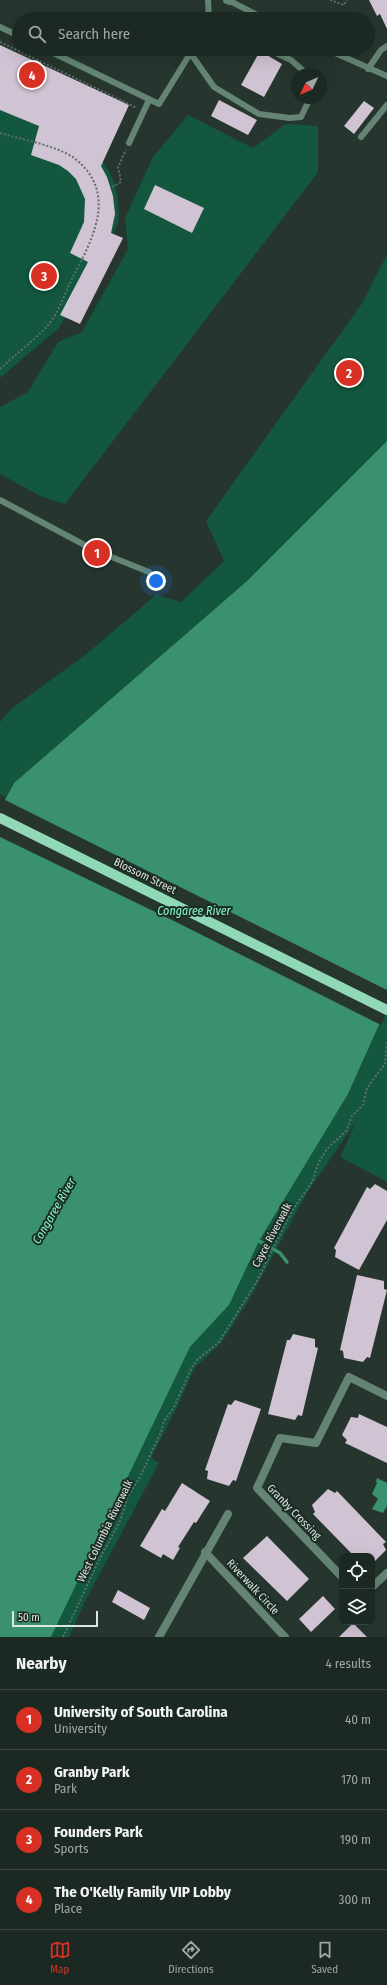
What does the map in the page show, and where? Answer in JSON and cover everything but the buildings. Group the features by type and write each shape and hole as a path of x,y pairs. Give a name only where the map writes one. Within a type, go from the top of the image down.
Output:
{"main road":[{"name":"Blossom Street","path":"0,818 387,1010"}],"street":[{"name":"Granby Crossing","path":"339,1574 257,1488 280,1438 316,1443 349,1377 386,1394"},
{"path":"159,1637 205,1552 228,1514"},
{"name":"Riverwalk Circle","path":"205,1552 285,1637"},
{"path":"375,1584 387,1573"}],"lane":[{"path":"208,0 209,12"},
{"path":"231,0 252,12"},
{"path":"0,27 12,33"},
{"path":"368,69 380,50 387,46"},
{"path":"60,56 159,104 189,56"},
{"path":"195,56 214,87 260,114 290,118 301,117 307,104"},
{"path":"282,56 291,60 300,68"},
{"path":"341,56 387,76"},
{"path":"129,143 149,100"},
{"path":"361,137 387,105"},
{"path":"0,500 94,550 149,572"}],"path":[{"path":"330,0 344,5 347,0"},
{"path":"0,42 12,48"},
{"path":"29,56 144,111"},
{"path":"0,133 61,152 73,158 88,173 96,186 100,208 96,230 50,323 0,369"},
{"path":"112,187 121,182 118,167 129,143"},
{"name":"Cayce Riverwalk","path":"161,1432 164,1421 176,1402 194,1363 218,1343 226,1331 271,1255 292,1211 312,1182 319,1162 327,1149 346,1131 352,1116 363,1106 367,1088 385,1064 387,1042"},
{"name":"West Columbia Riverwalk","path":"63,1637 99,1560 120,1521 128,1496 139,1480 161,1432"}],"shaded area":[{"path":"0,105 77,143 100,159 107,168 114,183 118,199 119,216 118,224 59,328 0,378"},
{"path":"188,115 253,148 286,124 318,126 318,172 65,504 40,496 0,474 0,407 28,392 58,342 82,332 128,249 125,218 153,157"},
{"path":"387,255 387,441 247,581 14,783 6,797 0,794 0,722 11,709 85,655 156,595 181,602 224,561 206,521 361,305"},
{"path":"387,1007 387,1182 340,1157 357,1120 305,1196 249,1300 233,1325 221,1343 195,1367 179,1403 151,1458 159,1463 84,1603 69,1637 51,1637 190,1347 229,1305 259,1241 348,1094"}],"water":[{"name":"Congaree River","path":"387,441 387,1007 348,1094 259,1241 229,1305 190,1347 51,1637 0,1637 0,809 14,783 247,581"},
{"path":"377,1478 387,1483 387,1506 383,1513 372,1509 378,1499 372,1494 377,1483"}],"pier":[{"path":"3,799 387,990 387,1012 381,1025 174,921 0,837 0,804"}],"waterway":[{"path":"259,1241 280,1253 287,1262"}],"place":[{"name":"The O'Kelly Family VIP Lobby","path":"32,75"},
{"name":"Founders Park","path":"44,276"},
{"name":"Granby Park","path":"349,373"},
{"name":"University of South Carolina","path":"97,553"}]}
